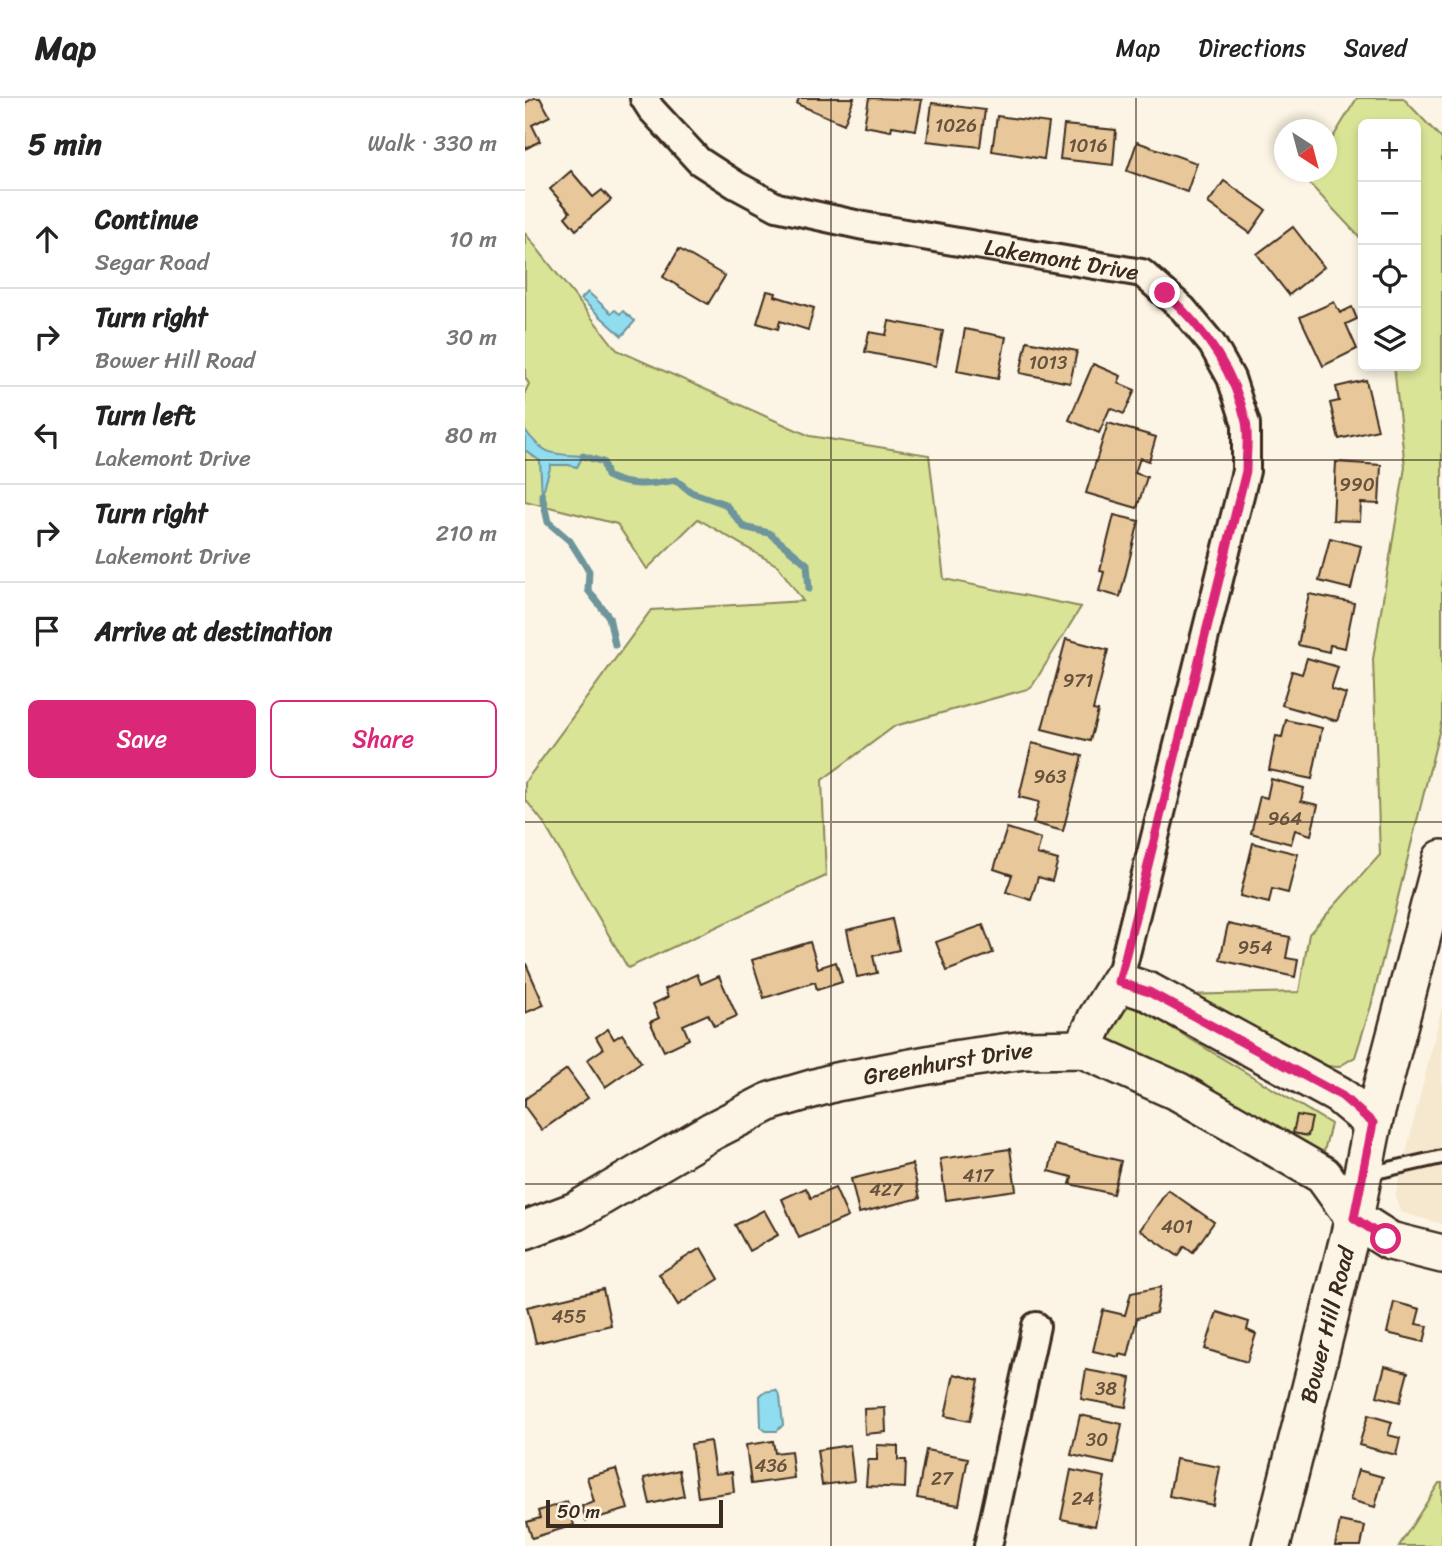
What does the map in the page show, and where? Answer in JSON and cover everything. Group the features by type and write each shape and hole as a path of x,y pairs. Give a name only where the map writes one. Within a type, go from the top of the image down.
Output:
{"street":[{"name":"Lakemont Drive","path":"644,98 699,161 777,207 864,226 1142,273 1198,326 1212,344 1231,378 1246,424 1246,471 1119,982 1097,1018 1083,1049"},
{"name":"Bower Hill Road","path":"1271,1546 1354,1218 1373,1123 1442,859"},
{"path":"1119,982 1149,992 1342,1096 1373,1123"},
{"name":"Greenhurst Drive","path":"525,1230 576,1211 712,1131 771,1101 836,1082 1024,1049 1083,1049 1179,1092 1323,1175 1354,1218"},
{"path":"1354,1218 1390,1241 1442,1254"},
{"path":"988,1546 1036,1326"}],"lane":[{"path":"1363,1175 1442,1157"}],"shaded area":[{"path":"1442,1007 1442,1224 1400,1212 1395,1196"}],"green space":[{"path":"1357,98 1403,98 1442,139 1442,720 1371,1006 1355,1057 1338,1067 1297,1064 1183,995 1299,992 1309,934 1380,855 1373,659 1405,467 1395,371 1421,371 1421,119 1358,119 1358,236 1308,182 1337,182 1337,131"},
{"path":"525,233 617,350 810,436 929,455 944,579 1081,607 1031,688 895,726 822,780 826,876 628,968 543,822 525,799 525,782 651,610 803,601 778,566 698,519 647,569 617,524 525,501 525,392 529,384 525,377"},
{"path":"1129,1005 1139,1008 1331,1124 1322,1159 1111,1044 1107,1034 1120,1008"},
{"path":"1439,1483 1442,1483 1442,1546 1399,1546"}],"water":[{"path":"588,292 611,313 615,310 620,314 623,311 635,321 622,336 581,299"},
{"path":"525,430 538,445 550,452 583,456 577,467 551,465 542,495 540,461 525,450"},
{"path":"776,1390 780,1396 783,1425 777,1431 766,1431 761,1427 760,1396 764,1392"}],"building":[{"path":"540,98 550,116 532,125 540,141 525,149 525,103"},
{"path":"799,98 854,98 844,124 797,104"},
{"path":"869,98 922,100 916,130 892,126 891,131 864,126"},
{"path":"932,103 985,110 980,147 927,141"},
{"path":"997,116 1049,123 1044,159 992,151"},
{"path":"1064,125 1116,130 1113,165 1060,159"},
{"path":"1137,142 1197,163 1187,192 1127,171"},
{"path":"571,171 593,197 602,190 611,200 576,230 565,217 570,212 550,189"},
{"path":"1224,181 1266,210 1250,233 1208,203"},
{"path":"1293,227 1324,267 1289,295 1257,254"},
{"path":"679,249 725,276 708,304 663,277"},
{"path":"767,291 814,308 808,330 780,321 778,329 757,323"},
{"path":"1334,302 1340,313 1352,307 1357,319 1346,324 1357,349 1323,366 1300,317"},
{"path":"889,321 943,331 936,366 865,352 869,332 886,335"},
{"path":"965,329 1006,337 998,379 957,371"},
{"path":"1027,341 1077,351 1070,383 1020,373"},
{"path":"1093,364 1121,376 1118,383 1135,390 1124,414 1110,408 1099,433 1069,420"},
{"path":"1366,380 1378,430 1339,439 1330,403 1339,401 1336,387"},
{"path":"1108,423 1156,437 1149,461 1140,458 1135,473 1147,477 1137,508 1086,493"},
{"path":"1336,462 1381,465 1379,504 1361,503 1360,521 1333,520"},
{"path":"1114,515 1139,521 1120,597 1099,591 1104,572 1100,571"},
{"path":"1330,538 1361,546 1351,589 1319,581"},
{"path":"1309,594 1354,603 1345,648 1330,645 1329,652 1298,645"},
{"path":"1066,639 1108,650 1093,710 1098,711 1090,741 1042,729"},
{"path":"1307,658 1338,667 1331,689 1346,694 1337,721 1282,705 1292,671 1302,674"},
{"path":"1286,720 1322,728 1312,779 1269,770 1276,736 1282,737"},
{"path":"1032,743 1082,756 1063,831 1033,823 1039,802 1019,797"},
{"path":"1271,779 1304,788 1301,801 1318,805 1311,835 1295,830 1291,844 1251,833 1260,796 1267,798"},
{"path":"1007,828 1041,839 1037,854 1058,860 1052,881 1038,877 1031,900 1006,892 1012,875 994,869"},
{"path":"1253,843 1298,854 1288,893 1272,889 1269,903 1240,896"},
{"path":"892,919 899,950 873,956 877,973 857,977 847,930"},
{"path":"1228,924 1290,937 1286,958 1298,960 1295,977 1220,960"},
{"path":"983,925 993,953 947,971 936,942"},
{"path":"810,942 818,968 836,962 842,982 817,990 815,982 764,998 752,960"},
{"path":"525,965 544,1005 525,1013"},
{"path":"697,974 701,984 719,976 737,1016 714,1026 708,1014 683,1025 689,1039 664,1051 650,1022 659,1018 653,1004 668,997 665,989"},
{"path":"608,1029 614,1039 622,1034 641,1062 605,1087 587,1060 603,1049 596,1037"},
{"path":"567,1069 588,1098 542,1130 525,1107 525,1099"},
{"path":"1297,1115 1312,1118 1308,1136 1293,1133"},
{"path":"1055,1145 1121,1161 1113,1194 1070,1184 1072,1177 1049,1171"},
{"path":"1010,1149 1016,1190 946,1200 940,1159"},
{"path":"912,1164 920,1198 859,1213 851,1179"},
{"path":"806,1188 811,1198 835,1188 848,1217 799,1238 782,1199"},
{"path":"1168,1190 1214,1222 1193,1252 1185,1246 1178,1256 1140,1230"},
{"path":"764,1210 778,1235 749,1251 735,1225"},
{"path":"701,1248 719,1279 678,1305 659,1274"},
{"path":"1161,1287 1156,1313 1137,1318 1128,1356 1119,1354 1119,1357 1093,1351 1103,1310 1125,1315 1131,1293"},
{"path":"603,1289 611,1325 536,1343 527,1307"},
{"path":"1394,1302 1420,1309 1416,1324 1428,1326 1424,1342 1387,1333"},
{"path":"1217,1312 1249,1322 1247,1330 1256,1334 1247,1362 1205,1349"},
{"path":"1385,1366 1408,1372 1400,1402 1377,1396"},
{"path":"1086,1370 1131,1378 1126,1407 1081,1399"},
{"path":"954,1374 979,1380 970,1421 945,1416"},
{"path":"885,1408 886,1432 865,1434 864,1409"},
{"path":"1080,1415 1122,1424 1114,1464 1071,1455"},
{"path":"1368,1415 1392,1422 1388,1435 1400,1438 1396,1455 1359,1445"},
{"path":"710,1441 715,1474 732,1472 734,1492 698,1497 691,1444"},
{"path":"773,1441 775,1453 791,1451 794,1478 751,1484 746,1445"},
{"path":"850,1445 854,1481 822,1485 817,1450"},
{"path":"877,1445 898,1446 898,1460 906,1460 905,1488 866,1486 868,1460 877,1460"},
{"path":"926,1450 968,1458 959,1505 917,1498"},
{"path":"1176,1459 1220,1467 1213,1505 1169,1496"},
{"path":"616,1469 628,1509 586,1521 582,1506 594,1502 587,1477"},
{"path":"679,1470 684,1496 650,1504 644,1478"},
{"path":"1071,1470 1105,1477 1095,1526 1061,1519"},
{"path":"1358,1470 1383,1477 1375,1507 1350,1500"},
{"path":"567,1502 574,1525 532,1538 527,1522 540,1518 538,1511"},
{"path":"1340,1521 1365,1526 1361,1546 1335,1546"}],"waterway":[{"path":"583,456 603,462 607,476 616,480 641,484 676,480 691,492 725,504 744,527 769,533 807,564 809,589"},
{"path":"542,495 548,522 570,541 589,571 588,590 609,617 615,645"}],"route":[{"path":"1165,293 1183,309 1212,344 1231,378 1246,424 1246,471 1119,982 1149,992 1342,1096 1373,1123 1354,1218 1386,1239"}]}
